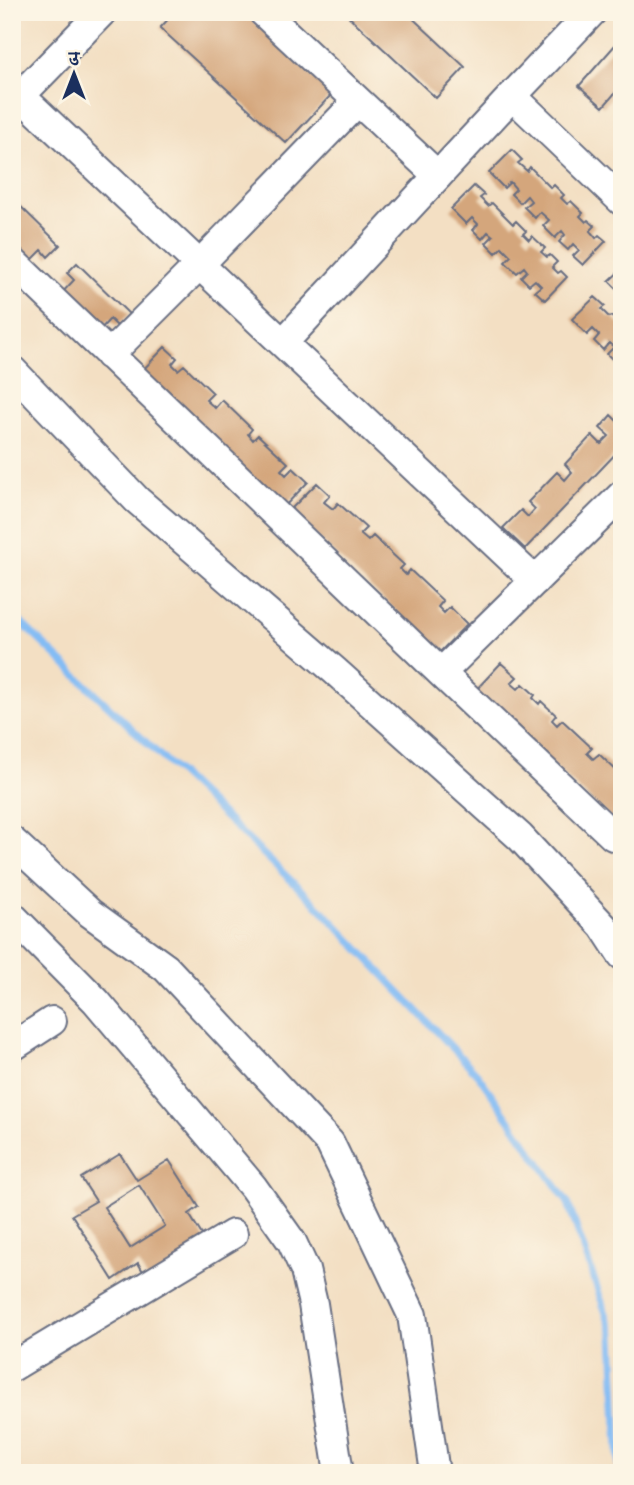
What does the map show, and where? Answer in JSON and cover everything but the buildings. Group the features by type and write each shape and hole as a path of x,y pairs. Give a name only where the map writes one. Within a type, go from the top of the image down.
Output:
{"street":[{"path":"102,12 16,92 535,580"},
{"path":"262,12 438,176"},
{"path":"284,343 593,12"},
{"path":"512,96 622,201"},
{"path":"109,355 358,102"},
{"path":"12,261 613,836 622,839"},
{"path":"12,370 137,500 335,671 520,837 603,926 622,955"},
{"path":"441,673 622,495"},
{"path":"12,841 90,913 166,968 330,1143 412,1315 435,1473"},
{"path":"12,916 96,1001 253,1187 292,1242 305,1270 313,1304 339,1473"},
{"path":"12,1047 52,1021"},
{"path":"12,1367 233,1234"}],"waterway":[{"path":"12,614 323,911 478,1075 568,1203 613,1334 619,1473"}]}
